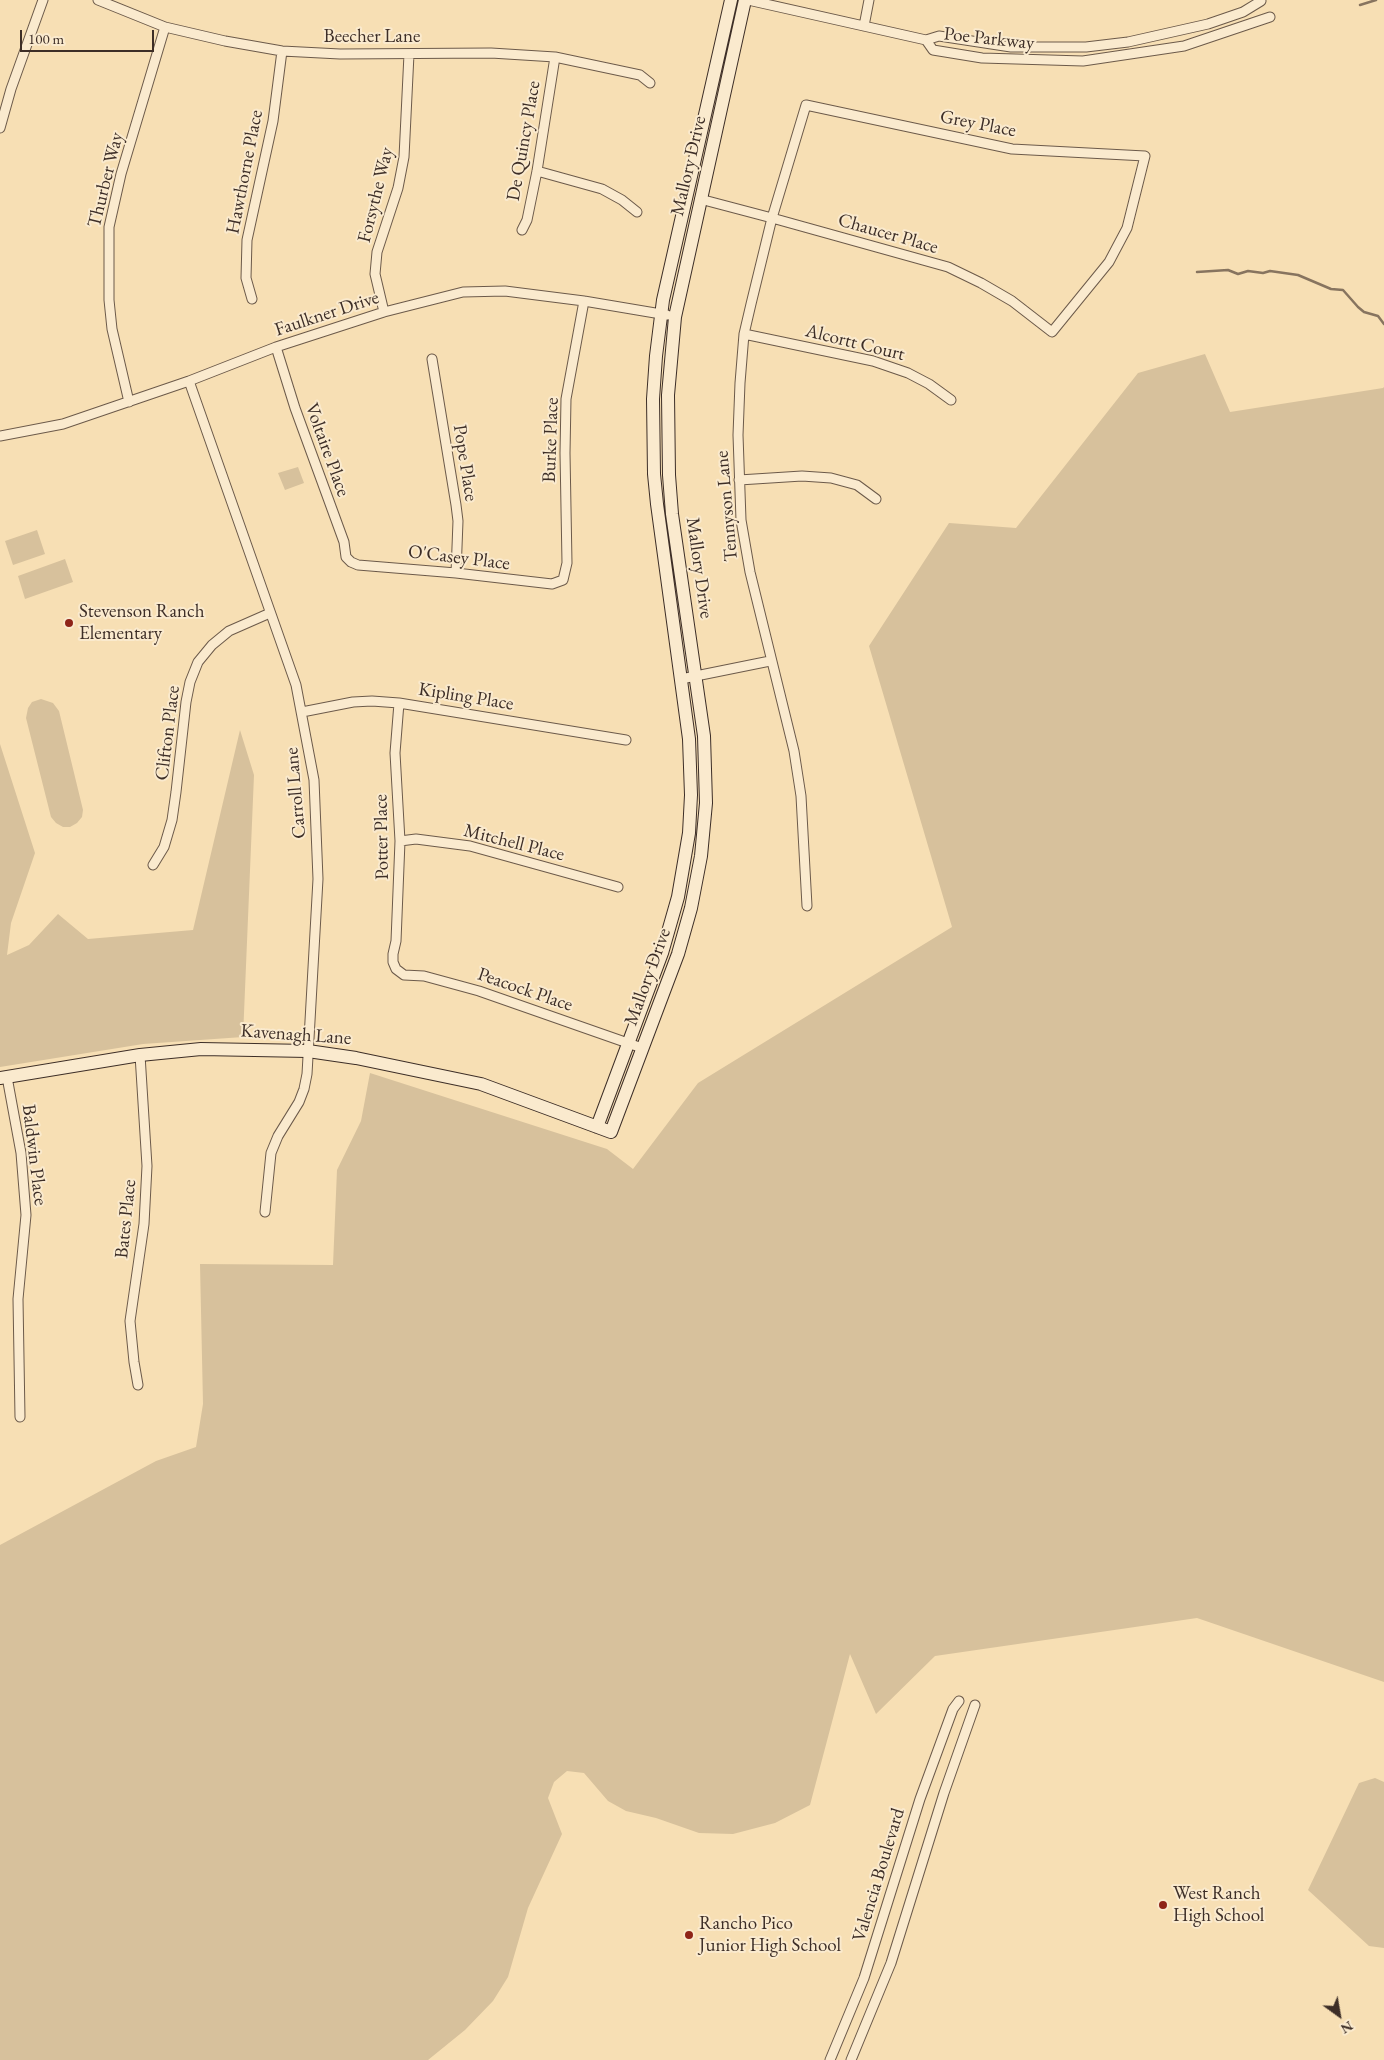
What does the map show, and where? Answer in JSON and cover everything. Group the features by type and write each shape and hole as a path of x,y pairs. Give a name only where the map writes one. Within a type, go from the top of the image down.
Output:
{"main road":[{"path":"597,1127 668,935 685,861 690,814 689,739 662,547 654,474 653,399 661,314 677,234 731,0"},
{"name":"Mallory Drive","path":"611,1132 678,954 691,908 701,856 706,803 704,736 675,533 669,475 668,395 675,316 746,0"},
{"name":"Kavenagh Lane","path":"3,1077 140,1055 201,1049 308,1051 356,1058 481,1084 611,1132"}],"street":[{"path":"0,128 11,89 43,0"},
{"name":"Beecher Lane","path":"98,0 165,27 224,41 282,51 340,54 491,53 554,57 640,75 650,83"},
{"path":"746,0 926,40"},
{"path":"864,26 868,0"},
{"name":"Poe Parkway","path":"1261,1 1243,12 1208,24 1120,43 1086,46 1011,47 939,36 926,40 933,50 982,58 1083,62 1184,46 1270,17"},
{"name":"Thurber Way","path":"129,402 112,329 109,300 109,227 121,174 165,27"},
{"name":"Hawthorne Place","path":"252,299 246,278 247,240 273,122 282,51"},
{"name":"Forsythe Way","path":"384,312 375,274 377,252 398,188 404,157 409,54"},
{"name":"De Quincy Place","path":"522,230 527,220 537,171 554,57"},
{"name":"Grey Place","path":"806,105 1012,149 1145,156 1127,228 1109,262 1052,332"},
{"name":"Tennyson Lane","path":"806,105 772,218 744,334 738,409 738,480 741,520 750,572 770,660 794,751 801,796 807,906"},
{"path":"537,171 602,189 622,200 637,212"},
{"name":"Chaucer Place","path":"700,198 948,267 981,282 1012,301 1052,332"},
{"name":"Faulkner Drive","path":"0,436 63,424 189,381 276,348 384,312 440,297 483,291 505,291 584,301 675,316"},
{"name":"Burke Place","path":"563,580 567,563 564,453 566,399 584,301"},
{"name":"Alcortt Court","path":"744,334 873,361 908,373 929,384 951,400"},
{"name":"Voltaire Place","path":"276,348 295,408 344,542 346,557 351,562"},
{"name":"Pope Place","path":"432,359 457,513 456,573"},
{"name":"Carroll Lane","path":"189,381 296,686 314,780 318,879 304,1089 299,1102 278,1136 271,1153 266,1212"},
{"path":"738,480 802,476 831,478 857,485 876,499"},
{"name":"O'Casey Place","path":"351,562 358,565 370,564 456,573 539,584 552,584 563,580"},
{"name":"Clifton Place","path":"153,865 164,847 172,820 186,702 190,682 198,662 212,645 230,631 270,613"},
{"path":"681,679 770,660"},
{"name":"Kipling Place","path":"302,712 353,702 399,703 626,740"},
{"name":"Potter Place","path":"396,970 393,954 396,940 400,840 395,753 399,703"},
{"name":"Mitchell Place","path":"400,840 416,839 470,846 618,887"},
{"name":"Peacock Place","path":"396,970 404,975 424,976 479,991 642,1048"},
{"name":"Bates Place","path":"138,1385 130,1321 144,1224 147,1166 140,1055"},
{"name":"Baldwin Place","path":"3,1077 21,1153 26,1215 18,1299 20,1417"},
{"name":"Valencia Boulevard","path":"830,2060 864,1978 920,1799 953,1709 959,1701"},
{"name":"Valencia Boulevard","path":"851,2060 891,1963 944,1792 975,1705"}],"shaded area":[{"path":"1205,354 1230,412 1384,387 1384,1682 1197,1618 935,1656 876,1714 850,1654 810,1805 775,1823 733,1834 699,1833 656,1818 626,1811 608,1801 584,1773 567,1771 554,1782 548,1798 562,1834 528,1908 508,1977 493,2001 465,2030 428,2060 0,2060 0,1545 156,1461 196,1447 203,1404 200,1264 333,1265 337,1170 361,1121 370,1073 607,1149 633,1169 698,1083 952,927 869,646 949,523 1016,528 1138,373"},
{"path":"298,467 304,483 285,490 278,473"},
{"path":"37,530 45,554 13,565 5,541"},
{"path":"65,559 73,582 25,599 18,576"},
{"path":"41,699 53,703 59,711 83,810 82,817 70,827 63,827 51,817 26,718 28,708 32,702"},
{"path":"240,730 254,775 243,1037 143,1044 0,1067 0,744 35,853 11,923 7,955 29,945 58,914 88,939 193,930"},
{"path":"1375,1778 1384,1782 1384,1948 1369,1946 1308,1890 1359,1783"}],"waterway":[{"path":"1360,5 1376,0"},
{"path":"1197,272 1228,270 1238,274 1248,271 1263,273 1270,271 1298,275 1331,289 1343,290 1364,312 1378,316 1384,324"}],"place":[{"name":"Stevenson Ranch Elementary","path":"69,623"},
{"name":"West Ranch High School","path":"1163,1905"},
{"name":"Rancho Pico Junior High School","path":"689,1935"}]}
